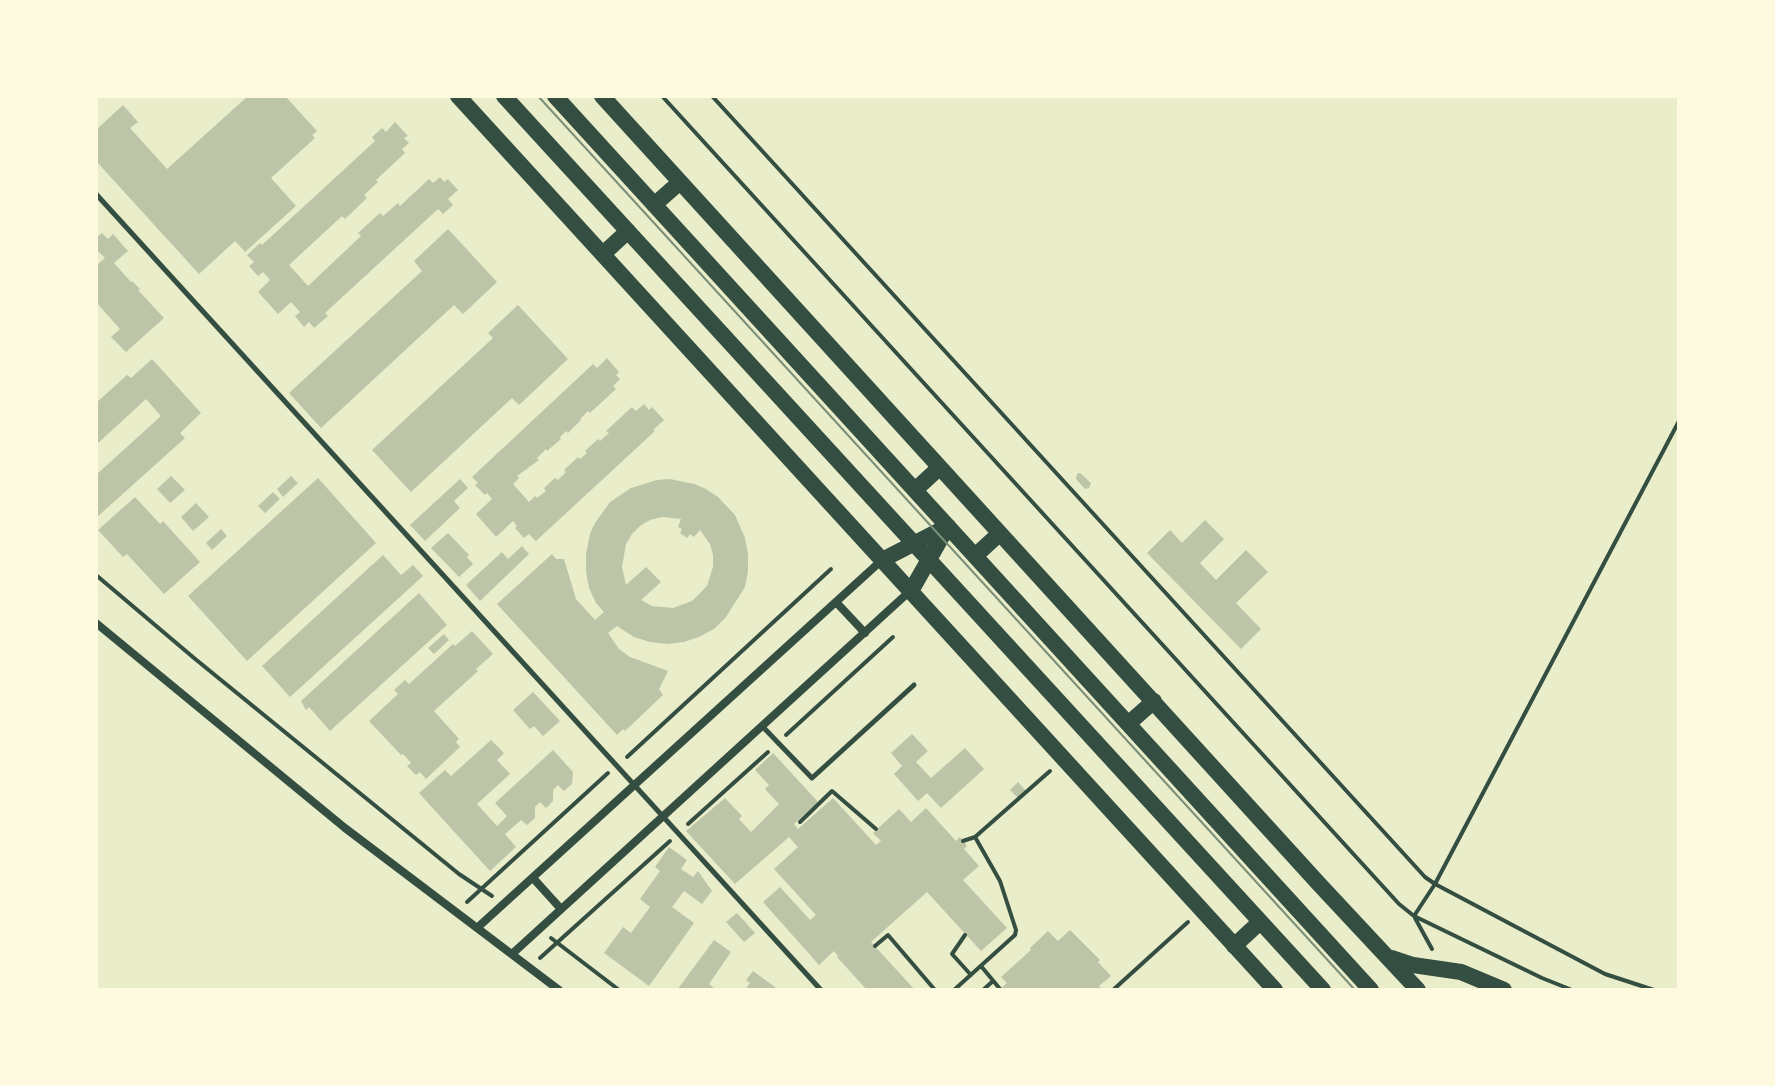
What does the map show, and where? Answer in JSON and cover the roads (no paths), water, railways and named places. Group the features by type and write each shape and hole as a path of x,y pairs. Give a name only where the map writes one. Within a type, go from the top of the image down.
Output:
{"highway":[{"path":"458,96 1275,990"},
{"path":"504,96 1323,990"},
{"path":"555,96 1371,990"},
{"path":"602,96 1418,990"},
{"path":"654,205 680,182"},
{"path":"603,254 628,231"},
{"path":"915,490 939,468"},
{"path":"882,560 948,526"},
{"path":"911,591 948,526"},
{"path":"975,556 999,534"},
{"path":"1128,724 1154,701"},
{"path":"1234,946 1260,922"},
{"path":"1384,953 1410,964 1461,972 1504,990"}],"street":[{"path":"477,928 882,560"},
{"path":"512,954 911,591"},
{"path":"836,602 865,633"},
{"path":"96,623 345,828 559,990"},
{"path":"533,878 561,909"}],"lane":[{"path":"96,194 821,990"},
{"path":"763,727 812,778 914,685"}],"tram line":[{"path":"538,96 1355,990"}]}
